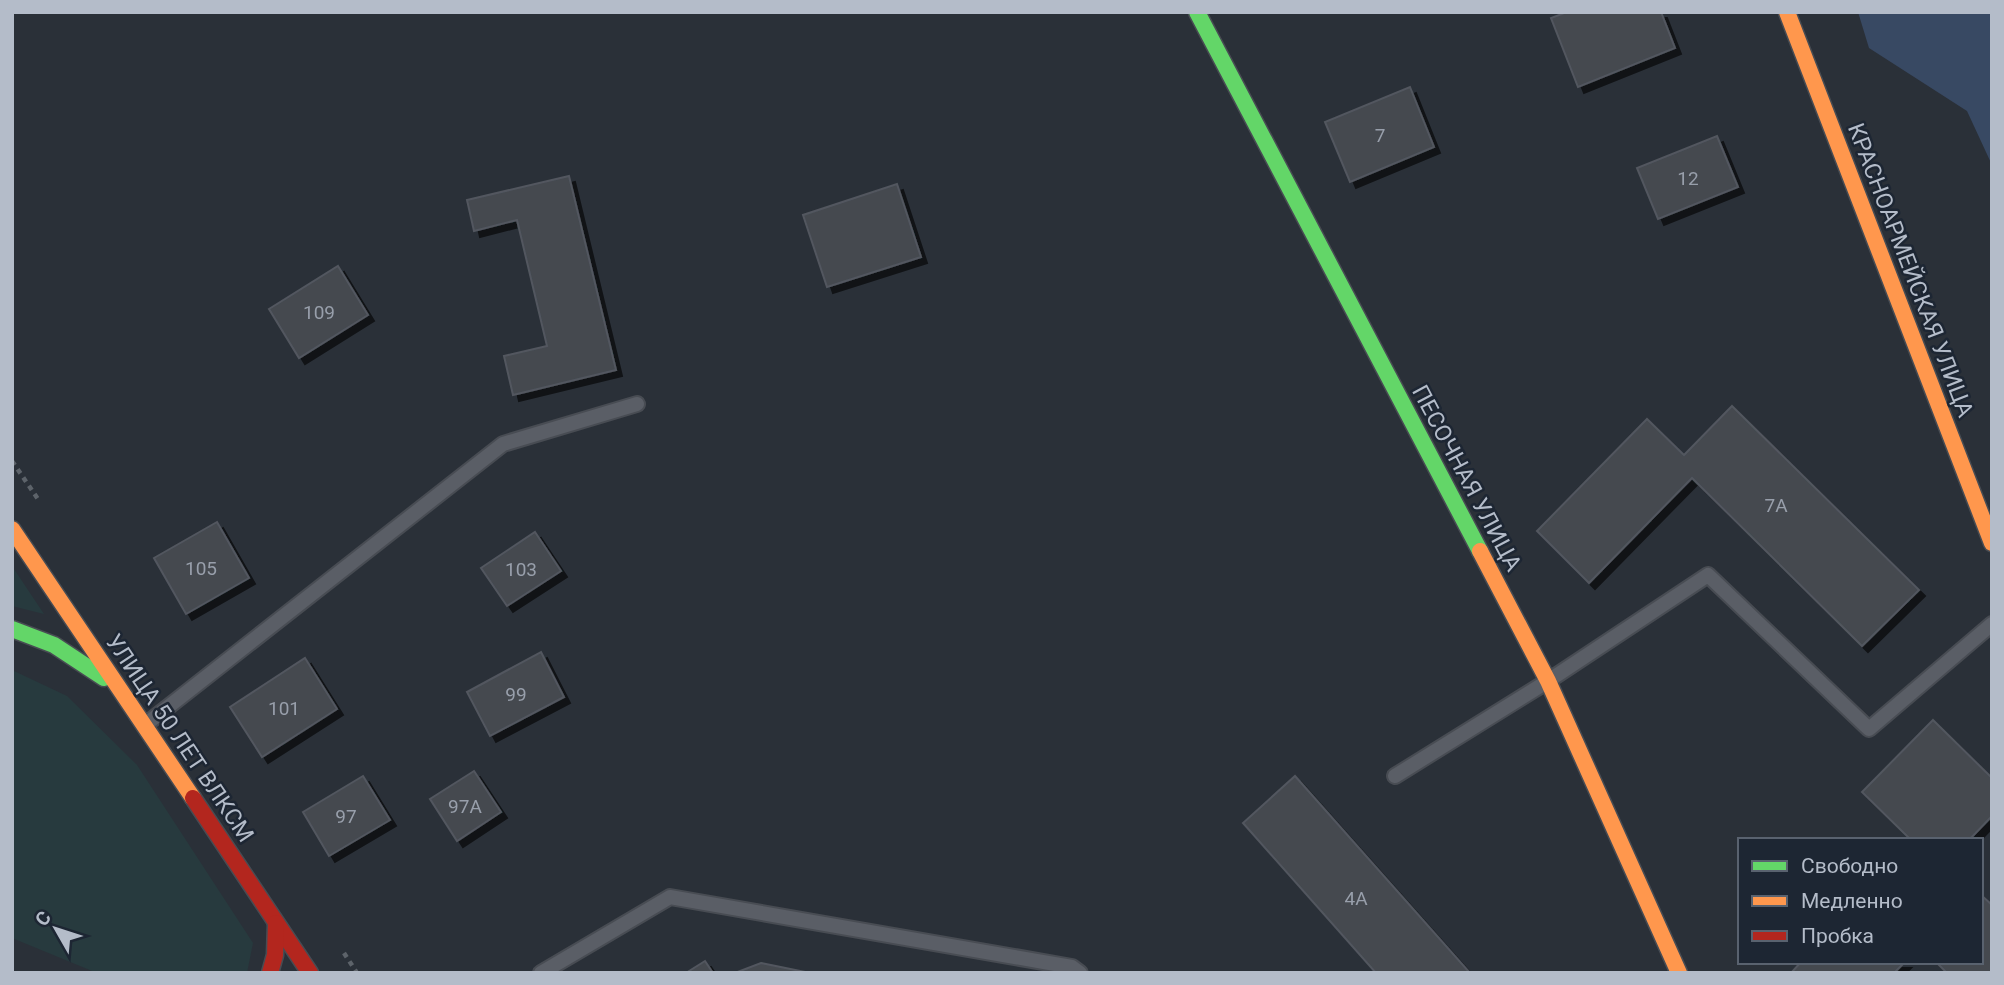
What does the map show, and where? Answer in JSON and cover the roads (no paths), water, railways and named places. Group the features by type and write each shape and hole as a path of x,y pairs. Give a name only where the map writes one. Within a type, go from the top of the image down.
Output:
{"street":[{"name":"ПЕСОЧНАЯ УЛИЦА","path":"1197,12 1548,681 1679,973"},
{"name":"КРАСНОАРМЕЙСКАЯ УЛИЦА","path":"1787,12 1992,543"},
{"name":"УЛИЦА 50 ЛЕТ ВЛКСМ","path":"12,529 310,973"},
{"path":"12,629 67,653 92,669 126,699"},
{"path":"270,973 275,956 276,923"}],"lane":[{"path":"144,725 503,444 637,404"},
{"path":"1395,776 1548,681 1709,575 1869,729 1992,624"},
{"path":"541,973 670,897 1072,967 1080,973"}],"water":[{"path":"1858,12 1992,12 1992,165 1967,111 1869,48"}]}
